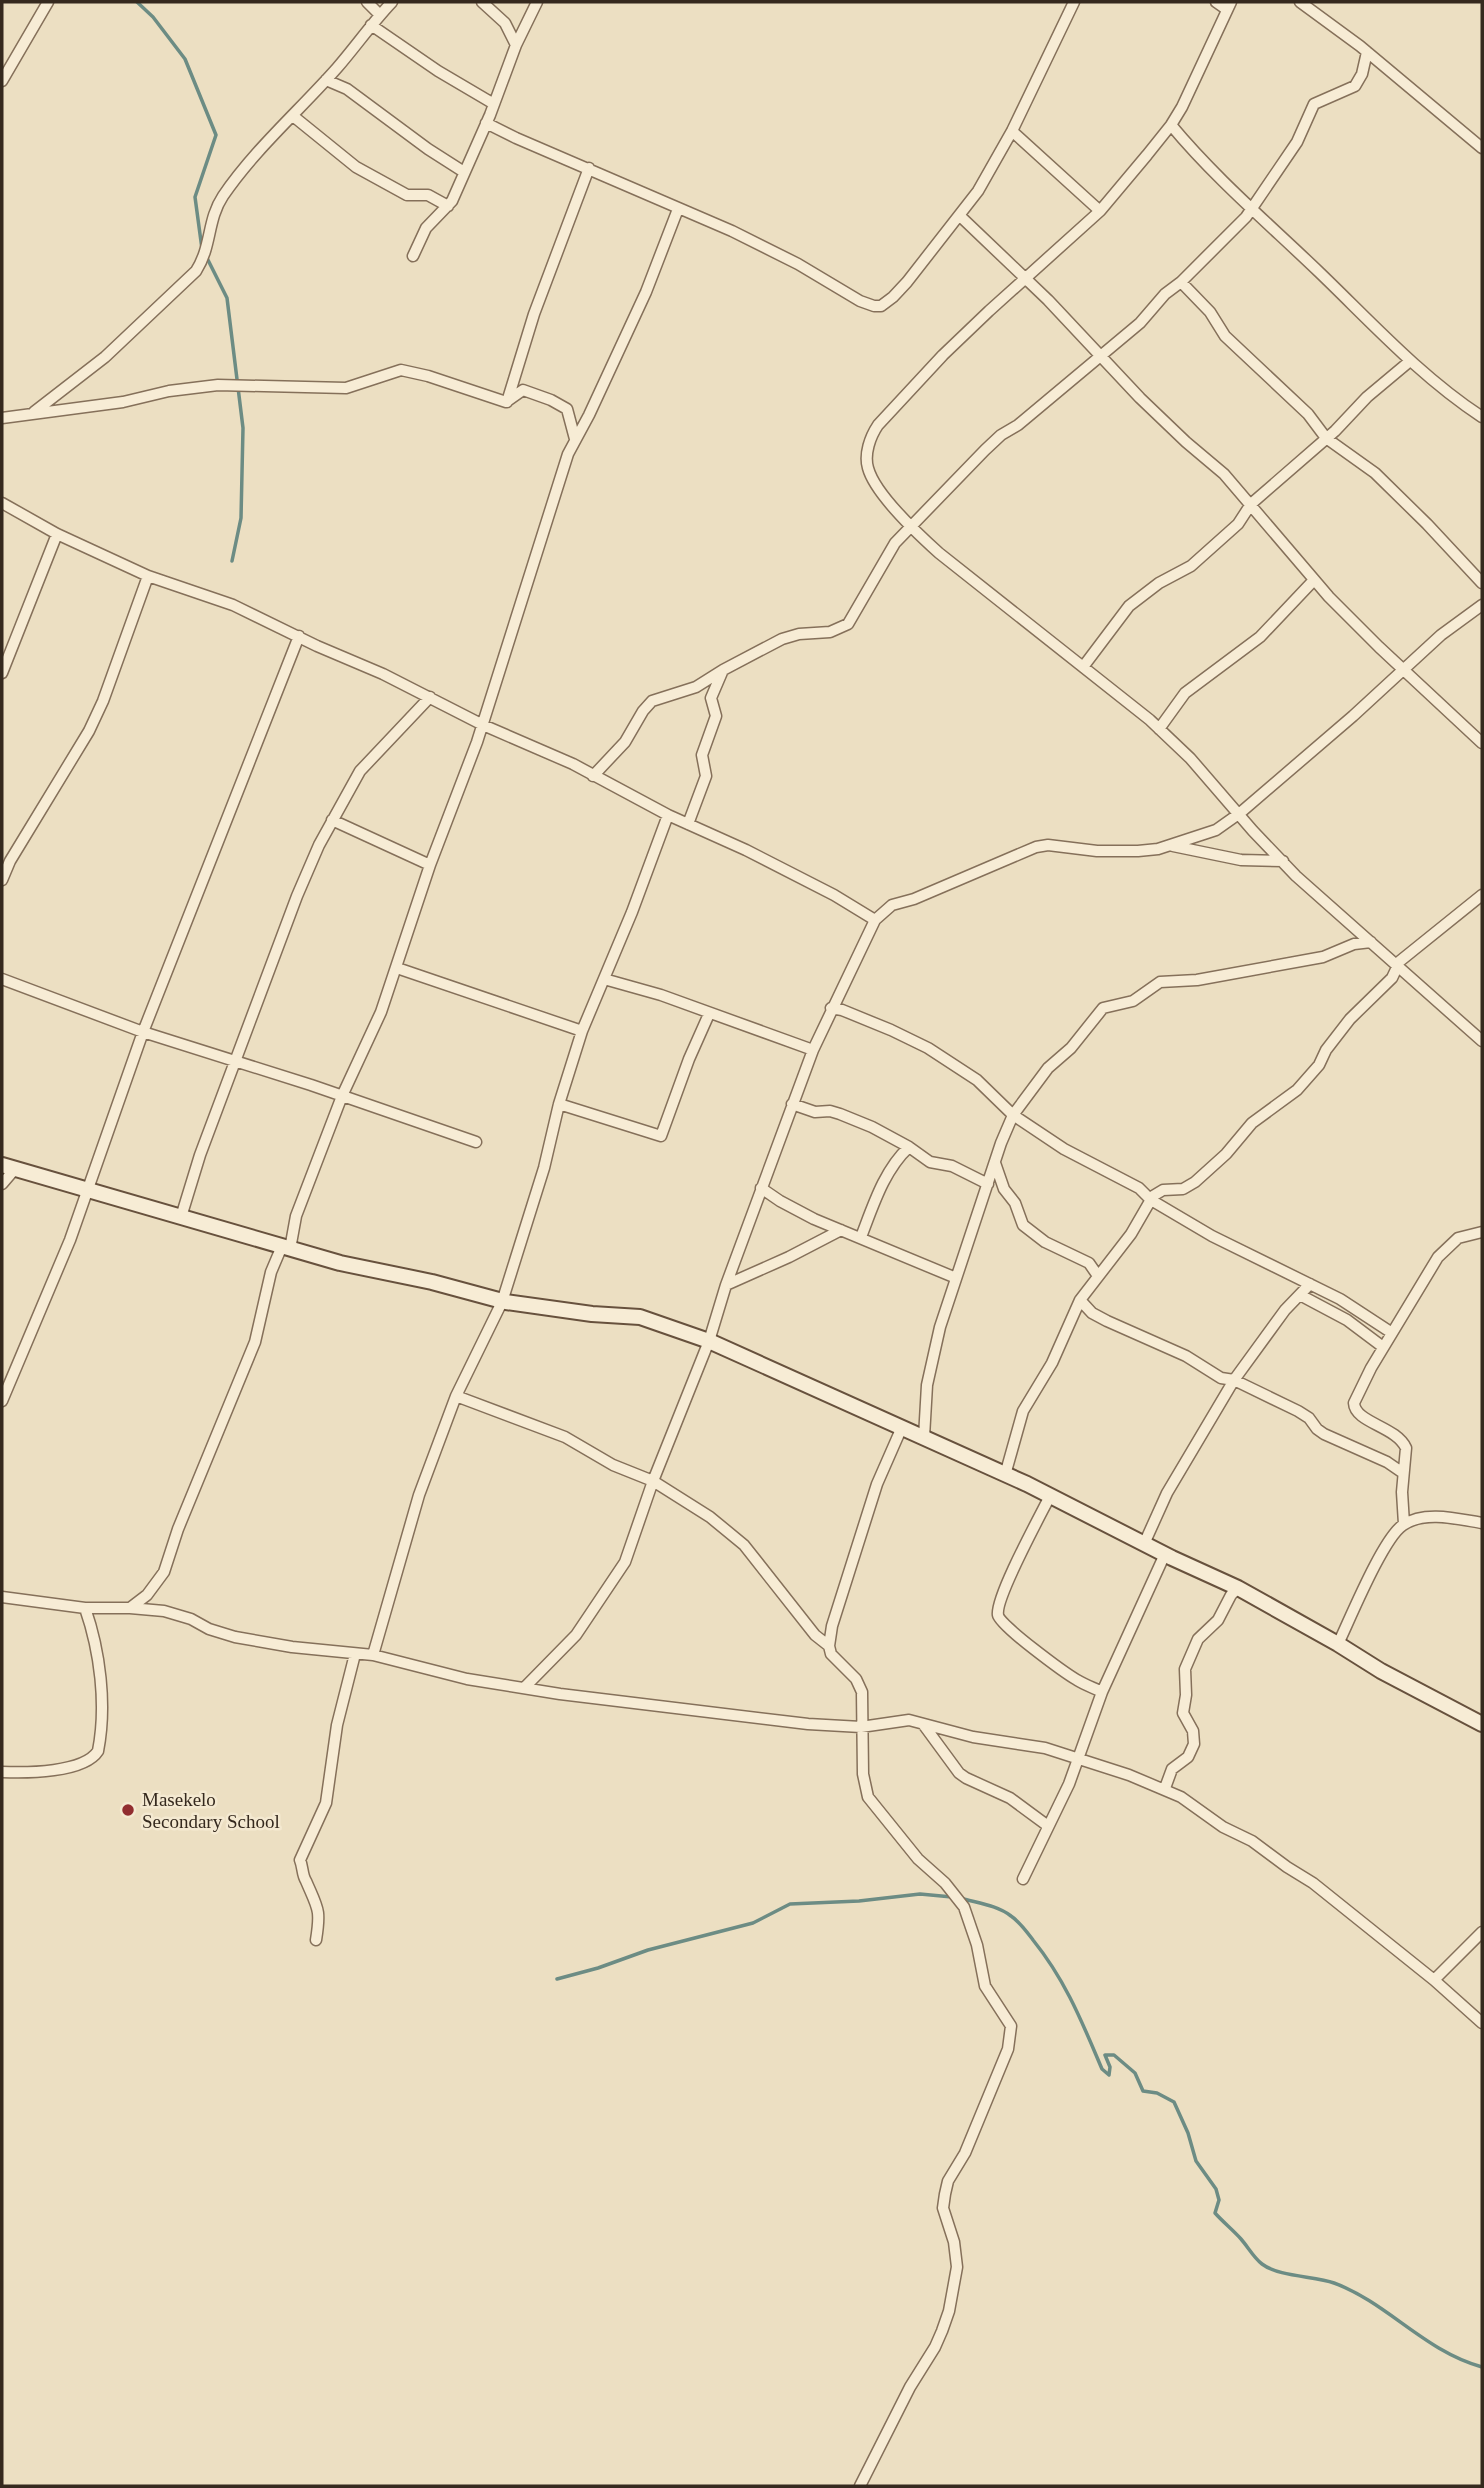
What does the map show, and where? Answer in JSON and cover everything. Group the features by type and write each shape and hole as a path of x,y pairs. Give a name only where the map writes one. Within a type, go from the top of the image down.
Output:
{"street":[{"path":"367,2 380,15"},
{"path":"31,414 105,357 196,271 206,256 215,212 222,197 265,144 326,80 392,2"},
{"path":"482,2 505,23 516,45"},
{"path":"413,256 426,228 449,206 494,104 516,45 537,2"},
{"path":"486,123 766,247 874,306 881,306 893,297 960,216 993,166 1074,2"},
{"path":"1216,2 1228,6 1191,89 1171,125 1100,211 943,355 878,425 867,455 869,471 876,484 910,526 939,553 1160,729 1190,758 1240,813 1252,831 1296,876 1482,1041"},
{"path":"1300,2 1367,52 1482,148"},
{"path":"2,81 44,4"},
{"path":"372,25 438,71 494,104"},
{"path":"593,776 625,742 648,705 668,695 689,691 782,639 799,634 830,632 848,624 892,547 910,526 1001,435 1018,425 1140,323 1165,294 1181,282 1252,209 1297,142 1314,104 1355,86 1362,74 1367,52"},
{"path":"326,80 347,89 464,172"},
{"path":"293,116 356,167 407,195 428,194 449,206"},
{"path":"1171,125 1252,209 1410,361 1459,402 1482,417"},
{"path":"1012,131 1100,211"},
{"path":"506,402 534,314 589,168"},
{"path":"130,1608 147,1594 164,1572 178,1529 255,1342 271,1272 286,1248 342,1096 370,1039 397,968 430,865 483,725 538,545 575,439 589,415 646,292 678,209"},
{"path":"960,216 1026,278 1099,356 1186,442 1224,474 1314,580 1379,648 1482,743"},
{"path":"1181,282 1210,312 1225,336 1308,414 1326,438 1375,473 1482,583"},
{"path":"1083,667 1129,606 1159,583 1191,566 1238,524 1251,503 1335,431 1367,397 1410,361"},
{"path":"2,418 218,385 346,388 401,370 428,376 506,402"},
{"path":"506,402 523,390 564,406 571,417 575,439"},
{"path":"2,503 57,534 148,576 233,605 430,697 593,776 668,816 746,850 834,895 875,920"},
{"path":"2,673 57,534"},
{"path":"2,880 10,861 89,731 103,701 148,576"},
{"path":"1160,729 1185,693 1260,637 1314,580"},
{"path":"524,1688 576,1635 618,1574 631,1547 653,1481 709,1341 726,1285 813,1050 875,920 892,905 914,899 1036,847 1048,845 1097,851 1138,852 1169,846 1216,831 1405,670 1441,635 1482,605"},
{"path":"2,1401 70,1240 143,1032 299,636"},
{"path":"688,824 706,776 702,755 716,716 711,698 723,670"},
{"path":"181,1217 200,1155 297,896 332,820 360,771 430,697"},
{"path":"373,1655 412,1516 456,1396 502,1302 544,1168 559,1104 582,1031 632,912 668,816"},
{"path":"332,820 430,865"},
{"path":"1169,846 1241,860 1283,861"},
{"path":"1005,1475 1023,1411 1052,1363 1080,1300 1131,1234 1156,1192 1183,1189 1195,1182 1226,1154 1252,1123 1303,1084 1320,1065 1326,1050 1350,1019 1392,978 1404,957 1482,895"},
{"path":"924,1437 927,1385 940,1327 956,1278 1013,1115 1048,1068 1071,1048 1103,1008 1133,1001 1160,982 1197,980 1323,957 1354,944 1371,942"},
{"path":"397,968 582,1031"},
{"path":"2,979 143,1032 476,1142"},
{"path":"604,979 661,995 813,1050"},
{"path":"831,1008 891,1030 928,1048 977,1080 1013,1115 1080,1159 1139,1188 1151,1200 1248,1255 1340,1299 1392,1333"},
{"path":"559,1104 661,1136 709,1014"},
{"path":"792,1104 814,1112 833,1112 872,1127 930,1162 952,1166 988,1184"},
{"path":"861,1237 887,1176 901,1154 909,1147"},
{"path":"995,1163 1004,1189 1015,1203 1023,1225 1045,1242 1082,1258 1098,1276"},
{"path":"2,1184 8,1168 378,1272 432,1282 502,1302 592,1314 640,1317 709,1341 924,1437 1238,1588 1381,1671 1482,1724"},
{"path":"761,1188 791,1208 956,1278"},
{"path":"726,1285 841,1230"},
{"path":"1404,1524 1405,1448 1401,1440 1384,1427 1359,1415 1354,1409 1358,1393 1445,1247 1458,1238 1482,1232"},
{"path":"1144,1544 1167,1493 1234,1380 1286,1310 1310,1284"},
{"path":"1300,1295 1346,1320 1383,1347"},
{"path":"1080,1300 1092,1313 1186,1356 1221,1378 1234,1380 1298,1411 1324,1434 1396,1467 1403,1474"},
{"path":"456,1396 565,1437 613,1465 653,1481 710,1517 733,1534 815,1635 829,1646"},
{"path":"860,2486 910,2387 935,2347 949,2311 957,2267 954,2242 943,2208 945,2194 948,2181 964,2153 1008,2049 1012,2032 1009,2021 985,1986 977,1945 964,1907 945,1883 918,1859 868,1797 863,1774 863,1700 860,1685 831,1654 829,1646 832,1626 877,1484 902,1427"},
{"path":"1050,1496 1008,1584 998,1618 1008,1630 1076,1679 1102,1692"},
{"path":"1338,1644 1394,1532 1404,1524 1434,1517 1482,1523"},
{"path":"1023,1879 1069,1784 1102,1692 1165,1554"},
{"path":"1165,1788 1172,1769 1188,1757 1194,1744 1193,1731 1182,1713 1186,1695 1185,1670 1198,1639 1218,1620 1231,1595 1238,1588"},
{"path":"2,1597 85,1608 130,1608 178,1614 209,1629 235,1637 292,1647 373,1655 467,1678 632,1704 798,1723 862,1727 902,1720 973,1737 1045,1748 1165,1788 1313,1882 1434,1980 1482,2023"},
{"path":"2,1772 29,1773 85,1763 94,1758 98,1751 99,1660 85,1608"},
{"path":"316,1940 319,1912 300,1860 326,1802 337,1726 355,1654"},
{"path":"923,1724 959,1773 1010,1798 1048,1826"},
{"path":"1434,1980 1482,1932"}],"waterway":[{"path":"137,2 153,17 185,59 216,135 195,197 202,249"},
{"path":"206,256 227,298 243,428 241,518 232,561"},
{"path":"557,1979 648,1950 753,1923 790,1904 859,1901 920,1894 952,1897"},
{"path":"960,1898 1000,1909 1023,1927 1064,1986 1102,2069 1109,2075 1110,2067 1105,2055 1114,2055 1135,2073 1143,2091 1157,2093 1174,2102 1188,2133 1196,2161 1216,2189 1219,2200 1215,2213 1259,2262 1287,2274 1334,2283 1372,2302 1442,2350 1482,2367"}],"place":[{"name":"Masekelo Secondary School","path":"128,1810"}]}
